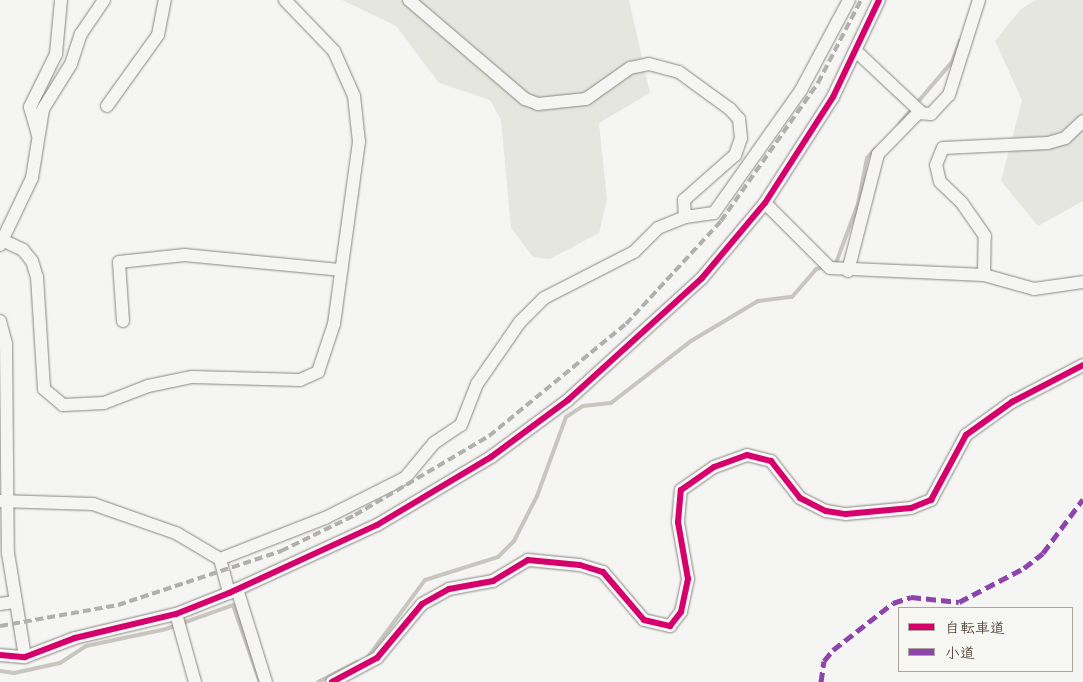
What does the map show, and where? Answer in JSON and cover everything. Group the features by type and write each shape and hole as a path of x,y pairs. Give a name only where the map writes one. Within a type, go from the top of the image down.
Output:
{"street":[{"path":"39,138 30,107 56,54 61,0"},
{"path":"104,0 80,34 71,64 43,109 32,178 1,242 23,250 32,261 44,389 63,405 104,403 148,386 192,377 300,380 318,372 328,354 359,142 354,96 334,51 286,0"},
{"path":"107,106 158,35 165,0"},
{"path":"409,0 525,99 538,104 586,99 630,68 649,64 680,72 730,109 739,119 741,138 735,155 684,200 685,217"},
{"path":"220,559 326,518 405,478 434,443 461,425 477,384 520,322 544,298 634,252 658,228 685,217 714,213 801,90 849,0"},
{"path":"0,655 25,657 74,638 176,614 233,591 377,525 491,456 633,344 702,278 765,203 857,52 879,0"},
{"path":"848,271 878,154 922,114 931,114 949,95 979,0"},
{"path":"857,52 909,96 922,114"},
{"path":"984,275 985,236 962,203 940,182 936,165 943,148 1048,143 1065,138 1083,121"},
{"path":"765,203 830,268 848,271 894,268 984,275 1034,289 1083,282"},
{"path":"123,321 119,262 185,255 341,270"},
{"path":"0,321 6,344 9,475 2,501 4,550 25,657"},
{"path":"332,682 377,658 422,604 449,589 493,581 528,560 603,572 644,620 670,626 681,612 688,580 678,522 681,490 714,467 747,455 771,461 800,498 826,511 846,514 912,508 931,500 966,435 1019,398 1083,365"},
{"path":"2,501 93,504 176,533 220,559 266,682"},
{"path":"0,604 15,602"},
{"path":"176,614 195,682"}],"shaded area":[{"path":"342,0 629,0 650,93 599,123 607,199 599,233 550,259 533,257 511,228 501,120 490,100 439,83 396,26"},
{"path":"1035,0 1083,0 1083,201 1038,226 1001,181 1022,100 995,41 1020,10"}],"waterway":[{"path":"899,124 952,62 960,40"},
{"path":"836,263 858,204 867,158 875,149"},
{"path":"368,657 425,580 498,557 514,541 537,496 566,417 583,406 611,403 691,341 758,301 792,297 816,269 825,267"},
{"path":"0,671 14,673 60,663 86,646 166,629 233,605 260,682"},
{"path":"318,682 357,662"}],"railway":[{"path":"0,626 118,605 281,551 355,515 489,436 626,324 721,221 818,83 861,0"}],"marked path":[{"path":"821,682 824,661 833,650 893,603 911,597 959,602 1024,568 1043,553 1083,499"}],"cycle path":[{"path":"0,655 25,657 75,638 176,614 229,593 377,525 491,457 568,400 702,278 765,203 833,97 879,0"},
{"path":"332,682 377,658 422,604 449,589 493,581 528,560 580,565 603,572 644,620 670,626 681,612 688,579 678,522 681,490 714,467 747,455 771,461 800,498 826,511 846,514 911,508 931,500 966,435 1012,402 1083,365"}]}
